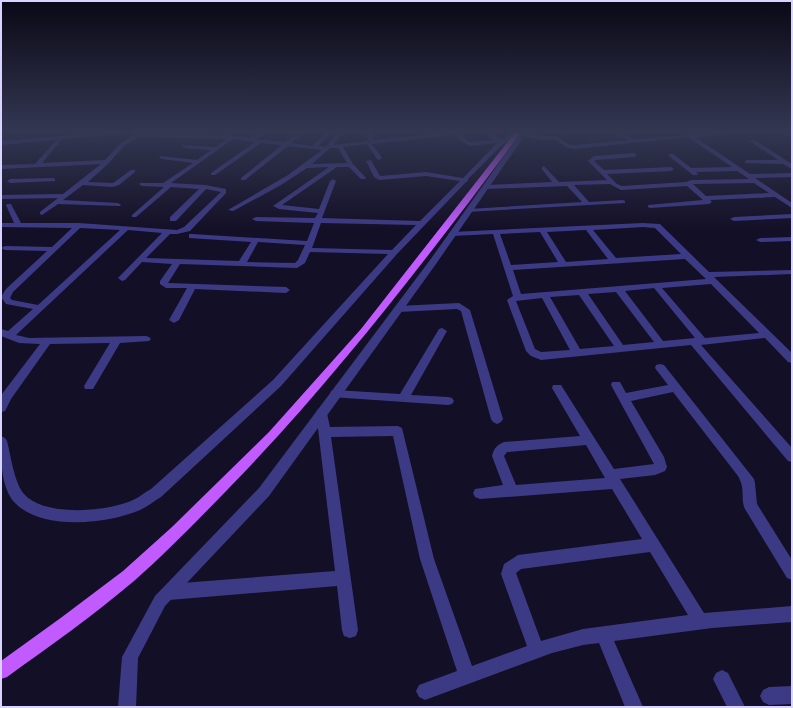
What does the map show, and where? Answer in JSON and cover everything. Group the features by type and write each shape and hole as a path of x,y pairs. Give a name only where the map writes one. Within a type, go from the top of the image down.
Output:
{"main road":[{"path":"1,671 68,623 128,576 177,532 273,435 364,331 487,164"}],"street":[{"path":"1,167 59,164"},
{"path":"42,213 104,164"},
{"path":"134,216 167,185 195,164"},
{"path":"214,174 228,164"},
{"path":"243,179 261,164"},
{"path":"231,210 307,164"},
{"path":"371,164 379,178 426,174 466,180"},
{"path":"1,441 14,491 20,500 38,511 67,516 98,515 135,506 156,493 277,383 394,252 482,164"},
{"path":"127,707 130,657 160,602 264,492 502,164"},
{"path":"594,164 621,188 689,184 691,182 705,181 755,181"},
{"path":"682,164 705,181"},
{"path":"731,164 792,206"},
{"path":"305,166 351,165 363,178"},
{"path":"321,212 276,206 336,166"},
{"path":"544,168 557,184"},
{"path":"603,172 671,169"},
{"path":"690,170 738,169"},
{"path":"81,183 113,185 117,184 133,171"},
{"path":"748,176 792,175"},
{"path":"16,176 8,182 53,180"},
{"path":"140,260 296,266 302,262 333,181"},
{"path":"486,186 613,182"},
{"path":"1,225 79,225 177,232 187,229 224,192 224,190 221,189 142,184"},
{"path":"569,184 587,204"},
{"path":"650,206 709,201 689,184"},
{"path":"173,219 205,188"},
{"path":"706,198 776,195"},
{"path":"1,196 64,196"},
{"path":"56,202 118,205"},
{"path":"468,211 623,202"},
{"path":"9,205 18,224"},
{"path":"734,219 792,216"},
{"path":"256,219 422,223"},
{"path":"41,308 9,302 5,298 9,291 79,225"},
{"path":"452,234 650,225 657,226 792,359"},
{"path":"5,334 41,308 126,228"},
{"path":"588,228 614,261"},
{"path":"542,230 564,265"},
{"path":"122,278 167,232"},
{"path":"496,232 518,297"},
{"path":"192,236 308,247 394,252"},
{"path":"760,240 792,239"},
{"path":"242,264 256,241"},
{"path":"5,248 54,249"},
{"path":"508,268 688,256"},
{"path":"178,261 164,281 164,284 286,290"},
{"path":"768,335 541,356 531,351 511,302 513,298 518,297 656,286 709,278 792,272"},
{"path":"174,320 192,286"},
{"path":"656,286 697,342 792,457"},
{"path":"619,289 661,345"},
{"path":"582,292 622,349"},
{"path":"545,295 577,353"},
{"path":"398,309 459,306 465,310 498,420"},
{"path":"403,399 442,331"},
{"path":"5,334 24,340 47,341 146,339"},
{"path":"89,386 117,339"},
{"path":"1,408 6,397 47,341"},
{"path":"660,368 742,472 749,483 750,505 792,573"},
{"path":"480,493 512,491 613,479 655,470 661,467 660,461 616,385"},
{"path":"558,388 700,621"},
{"path":"624,398 676,388"},
{"path":"335,394 448,401"},
{"path":"322,412 350,630"},
{"path":"325,432 398,431 427,559 467,676"},
{"path":"512,491 498,456 499,451 504,447 589,440"},
{"path":"537,651 508,574 509,569 518,562 654,545"},
{"path":"169,592 343,578"},
{"path":"425,691 560,643 603,634 700,621 792,614"},
{"path":"603,634 634,707"},
{"path":"722,679 736,707"},
{"path":"770,696 792,695"}]}
